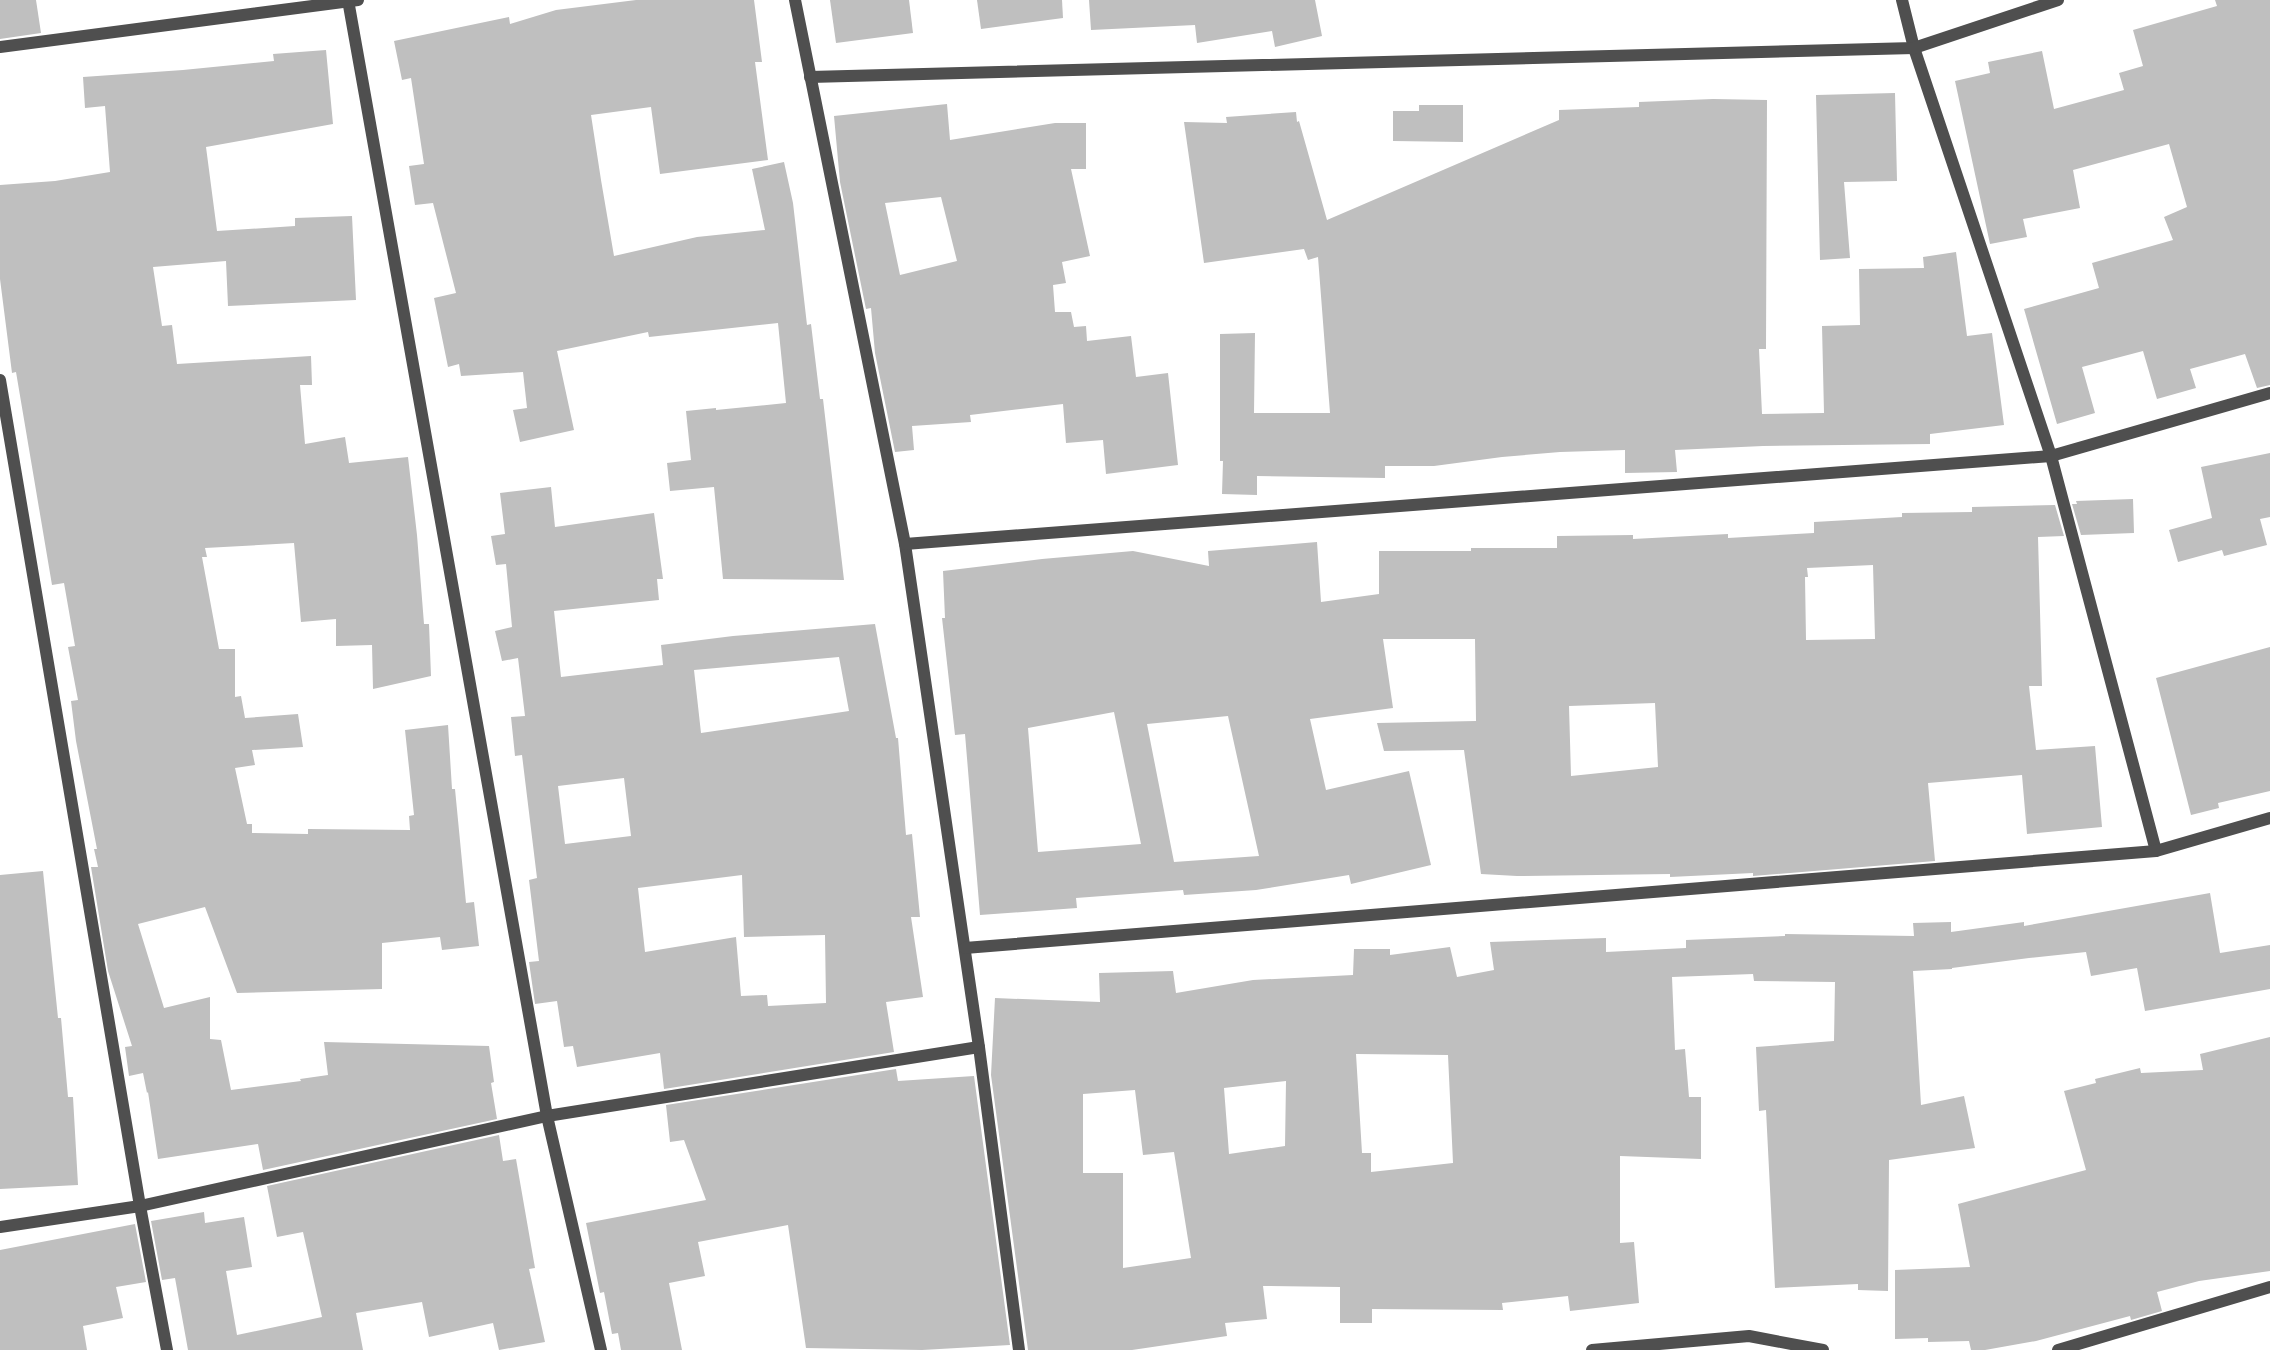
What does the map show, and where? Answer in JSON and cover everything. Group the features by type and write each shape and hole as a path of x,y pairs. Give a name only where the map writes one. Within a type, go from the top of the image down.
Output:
{"street":[{"path":"348,0 547,1116 600,1350"},
{"path":"0,46 358,0"},
{"path":"795,0 905,544 965,948 1019,1350"},
{"path":"1902,0 1914,48 2051,456 2156,851"},
{"path":"810,77 1914,48 2058,0"},
{"path":"0,380 140,1206 167,1350"},
{"path":"905,544 2051,456 2270,393"},
{"path":"965,948 2156,851 2270,818"},
{"path":"0,1227 140,1206 547,1116 979,1047"},
{"path":"2058,1350 2270,1287"},
{"path":"1592,1350 1749,1336 1823,1350"}],"building":[{"path":"0,0 36,0 41,33 0,39"},
{"path":"636,0 754,0 762,62 755,62 768,160 660,174 651,107 591,115 601,180 614,256 697,237 765,230 752,169 784,162 793,203 807,325 811,324 820,399 823,399 844,580 723,579 714,487 670,491 667,463 691,460 686,411 786,403 778,323 649,337 648,332 557,351 574,430 520,442 513,410 527,408 523,372 461,376 459,364 448,367 434,298 456,293 433,203 415,205 409,166 424,164 411,78 402,80 394,41 509,17 510,24 556,10"},
{"path":"830,0 909,0 913,33 836,43"},
{"path":"977,0 1062,0 1063,18 981,29"},
{"path":"1089,0 1315,0 1322,36 1275,47 1272,31 1197,43 1195,25 1091,30"},
{"path":"2215,0 2270,0 2270,385 2257,388 2245,354 2190,369 2196,388 2157,399 2143,351 2082,367 2095,413 2057,424 2024,309 2099,288 2092,263 2173,240 2164,217 2187,207 2169,144 2073,170 2080,208 2023,219 2027,237 1990,244 1955,81 1990,73 1988,62 2042,51 2054,109 2124,90 2119,73 2143,66 2133,30 2217,6"},
{"path":"326,50 333,124 206,147 217,231 295,226 295,218 352,216 356,300 228,306 226,261 153,267 162,326 172,325 177,364 311,356 312,385 300,385 305,444 345,437 349,463 408,457 424,624 429,624 431,676 373,689 372,645 336,646 336,619 301,622 294,543 205,548 207,557 202,557 219,649 235,649 235,697 241,696 245,718 298,714 303,747 252,750 255,765 235,768 247,824 252,824 252,833 308,834 308,829 410,830 409,816 414,815 405,730 448,725 452,789 455,789 466,903 474,902 479,946 442,950 440,937 382,943 382,989 237,993 205,907 138,924 164,1008 210,997 210,1039 221,1040 231,1090 301,1081 300,1079 328,1075 324,1042 489,1046 494,1082 491,1083 497,1119 263,1170 258,1144 158,1159 143,1073 129,1076 125,1047 132,1046 108,971 91,867 98,867 94,849 97,849 76,741 71,701 78,700 68,647 75,646 64,583 52,585 16,372 12,373 0,279 0,185 55,181 110,172 105,106 85,108 83,77 274,61 273,54"},
{"path":"1895,93 1897,181 1844,182 1850,258 1820,260 1816,95"},
{"path":"1713,99 1767,100 1766,349 1759,349 1762,414 1824,413 1822,326 1860,325 1859,269 1924,268 1923,257 1956,252 1967,336 1992,333 2004,425 1930,434 1930,444 1763,446 1675,450 1677,472 1625,473 1625,450 1560,452 1434,466 1385,466 1385,478 1257,476 1257,495 1222,494 1220,334 1255,333 1254,413 1330,413 1318,257 1308,260 1304,249 1204,263 1184,122 1227,123 1226,117 1296,112 1327,220 1559,120 1559,110 1639,107 1639,102"},
{"path":"947,104 950,140 1055,123 1086,123 1086,169 1071,169 1090,256 1062,262 1066,283 1053,285 1055,312 1071,312 1074,327 1086,326 1087,341 1131,336 1136,377 1168,373 1178,465 1106,474 1103,440 1066,443 1063,404 970,415 971,422 912,426 914,450 895,452 875,353 871,308 866,309 840,182 834,116","holes":["941,197 957,261 900,275 885,203"]},
{"path":"1419,105 1463,105 1463,142 1393,141 1393,111 1419,111"},
{"path":"2270,453 2270,517 2260,519 2267,545 2224,556 2222,550 2178,562 2169,530 2212,518 2201,467"},
{"path":"551,487 555,527 654,513 663,579 657,579 659,600 554,611 561,677 663,665 661,645 733,636 875,624 896,738 898,738 906,835 912,834 920,917 911,917 923,997 886,1002 894,1052 664,1089 660,1053 577,1067 573,1046 564,1047 557,1001 535,1004 529,962 539,961 529,880 537,878 522,755 515,756 511,717 525,716 518,658 502,661 495,631 512,627 506,564 496,565 491,536 505,534 500,493","holes":["839,657 849,711 701,733 694,670","624,778 631,836 565,844 558,786","742,875 744,937 825,935 826,1003 768,1006 767,995 741,996 736,937 645,952 638,888"]},
{"path":"2133,499 2134,533 2081,535 2072,504 2077,504 2076,501"},
{"path":"2055,505 2064,536 2038,537 2042,686 2029,686 2036,750 2095,746 2102,827 2027,834 2022,775 1928,783 1935,861 1753,876 1753,873 1670,877 1670,874 1517,876 1481,874 1464,750 1384,751 1377,723 1476,721 1475,639 1383,639 1393,708 1310,719 1326,790 1409,771 1431,865 1351,884 1349,875 1256,890 1184,895 1183,890 1076,898 1077,908 980,915 965,734 955,735 942,618 945,618 943,571 1133,551 1209,566 1208,551 1317,542 1321,602 1379,594 1379,551 1557,548 1557,536 1633,535 1633,539 1728,534 1728,538 1814,533 1814,522 1902,517 1902,513 1972,512 1972,507","holes":["1873,565 1875,639 1806,640 1805,577 1808,577 1807,568","1655,703 1658,767 1571,776 1569,706","1114,712 1141,844 1038,852 1028,728","1228,716 1259,856 1174,862 1147,724"]},
{"path":"2270,647 2270,791 2218,803 2219,808 2191,815 2156,678"},
{"path":"43,871 68,1097 73,1097 78,1185 0,1189 0,875"},
{"path":"2210,893 2220,953 2270,945 2270,989 2145,1011 2137,968 2091,976 2086,952 1952,969 1913,971 1921,1105 1964,1096 1975,1148 1889,1160 1888,1291 1858,1290 1858,1284 1775,1288 1766,1110 1759,1111 1756,1047 1834,1041 1835,982 1754,981 1753,974 1672,977 1675,1050 1685,1049 1689,1097 1701,1097 1701,1159 1620,1156 1620,1243 1634,1242 1639,1303 1570,1311 1568,1296 1502,1303 1503,1310 1372,1309 1372,1323 1340,1323 1340,1287 1263,1286 1267,1319 1225,1323 1227,1336 1132,1350 1028,1350 991,1075 995,998 1100,1002 1099,973 1173,971 1176,993 1253,980 1353,975 1354,949 1390,949 1390,955 1450,947 1457,977 1494,970 1490,942 1606,938 1606,952 1686,948 1686,940 1785,936 1785,934 1914,936 1913,923 1951,922 1951,932 2024,922 2024,926","holes":["1356,1054 1448,1055 1453,1163 1371,1172 1371,1153 1362,1153","1286,1081 1285,1146 1229,1154 1224,1088","1135,1090 1143,1155 1174,1152 1191,1258 1123,1268 1123,1173 1083,1173 1083,1094"]},
{"path":"2270,1037 2270,1271 2199,1281 2157,1292 2162,1311 2131,1320 2130,1316 2036,1341 1985,1350 1971,1350 1969,1341 1928,1342 1928,1338 1895,1339 1895,1270 1970,1267 1958,1204 2086,1170 2064,1091 2096,1083 2095,1079 2140,1068 2141,1073 2203,1070 2200,1054"},
{"path":"896,1069 898,1081 974,1076 1010,1345 922,1350 806,1348 788,1225 698,1242 705,1276 669,1283 682,1350 621,1350 618,1333 612,1334 604,1292 600,1293 586,1223 706,1200 684,1140 670,1142 666,1105"},
{"path":"499,1135 503,1161 516,1159 535,1268 529,1269 545,1342 499,1350 493,1323 429,1337 422,1302 356,1313 363,1350 188,1350 175,1278 162,1280 151,1221 204,1212 205,1223 244,1217 252,1267 226,1271 237,1335 322,1317 303,1232 277,1237 267,1186"},
{"path":"135,1224 146,1282 116,1287 123,1318 83,1326 87,1350 0,1350 0,1250"}]}
